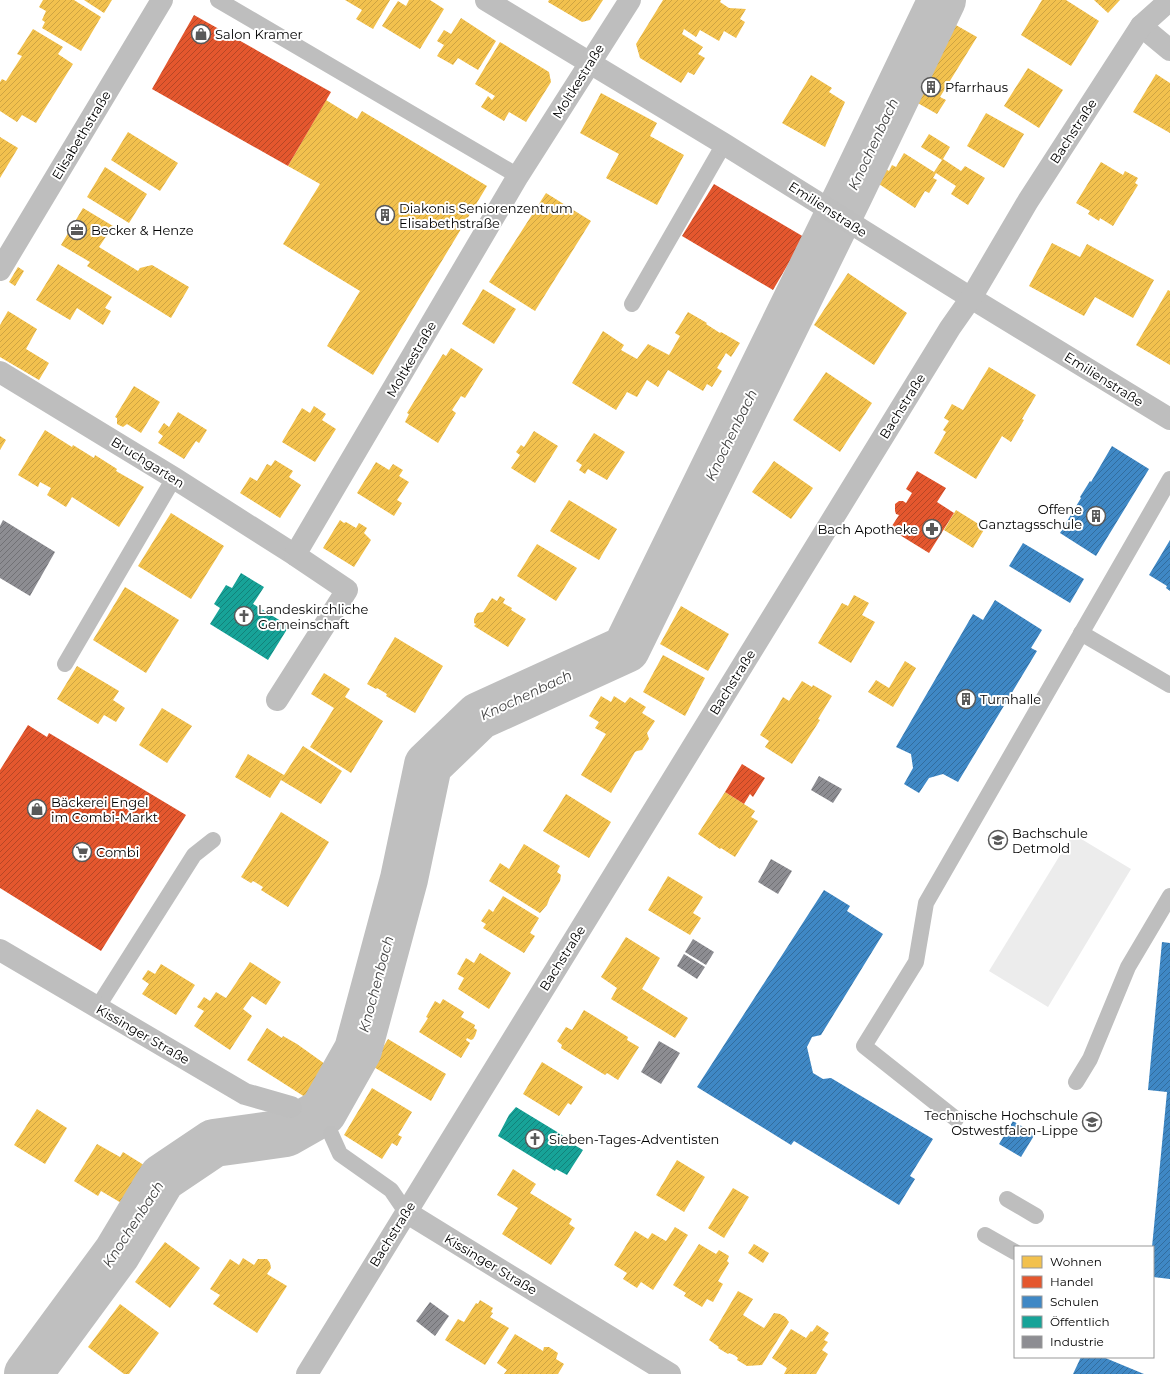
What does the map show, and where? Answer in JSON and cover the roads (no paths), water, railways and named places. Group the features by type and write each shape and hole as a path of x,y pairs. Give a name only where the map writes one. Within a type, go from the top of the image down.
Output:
{"street":[{"name":"Elisabethstraße","path":"0,270 162,0"},
{"name":"Emilienstraße","path":"486,0 724,144 820,203 876,240 1170,419"},
{"name":"Moltkestraße","path":"296,555 518,176 630,0"},
{"name":"Bachstraße","path":"307,1374 950,328 971,298 1028,201 1141,26 1170,0"},
{"path":"1141,26 1170,50"},
{"name":"Bruchgarten","path":"0,372 174,478 296,555"},
{"path":"277,700 348,590 296,555"},
{"name":"Kissinger Straße","path":"0,950 245,1094 291,1107"},
{"name":"Kissinger Straße","path":"406,1212 670,1374"}],"lane":[{"path":"218,0 518,176"},
{"path":"632,304 724,144"},
{"path":"66,664 174,478"},
{"path":"956,1120 864,1046 916,962 926,903 1170,479"},
{"path":"1081,633 1170,685"},
{"path":"97,1008 194,855 213,840"},
{"path":"1076,1082 1090,1059 1128,967 1170,896"},
{"name":"Kissinger Straße","path":"331,1134 340,1154 391,1190 406,1212"},
{"path":"1007,1199 1036,1216"},
{"path":"986,1235 1014,1251"}],"waterway":[{"name":"Knochenbach","path":"28,1374 117,1253 162,1178 214,1143 286,1133 323,1112 358,1050 404,879 428,765 479,716 626,649 849,194 942,0"}],"place":[{"name":"Salon Kramer","path":"201,34"},
{"name":"Pfarrhaus","path":"931,87"},
{"name":"Diakonis Seniorenzentrum Elisabethstraße","path":"385,215"},
{"name":"Becker & Henze","path":"77,230"},
{"name":"Offene Ganztagsschule","path":"1096,516"},
{"name":"Bach Apotheke","path":"932,529"},
{"name":"Landeskirchliche Gemeinschaft","path":"244,616"},
{"name":"Turnhalle","path":"966,699"},
{"name":"Bäckerei Engel im Combi-Markt","path":"37,809"},
{"name":"Bachschule Detmold","path":"998,840"},
{"name":"Combi","path":"82,852"},
{"name":"Technische Hochschule Ostwestfalen-Lippe","path":"1092,1122"},
{"name":"Sieben-Tages-Adventisten","path":"535,1139"}]}
